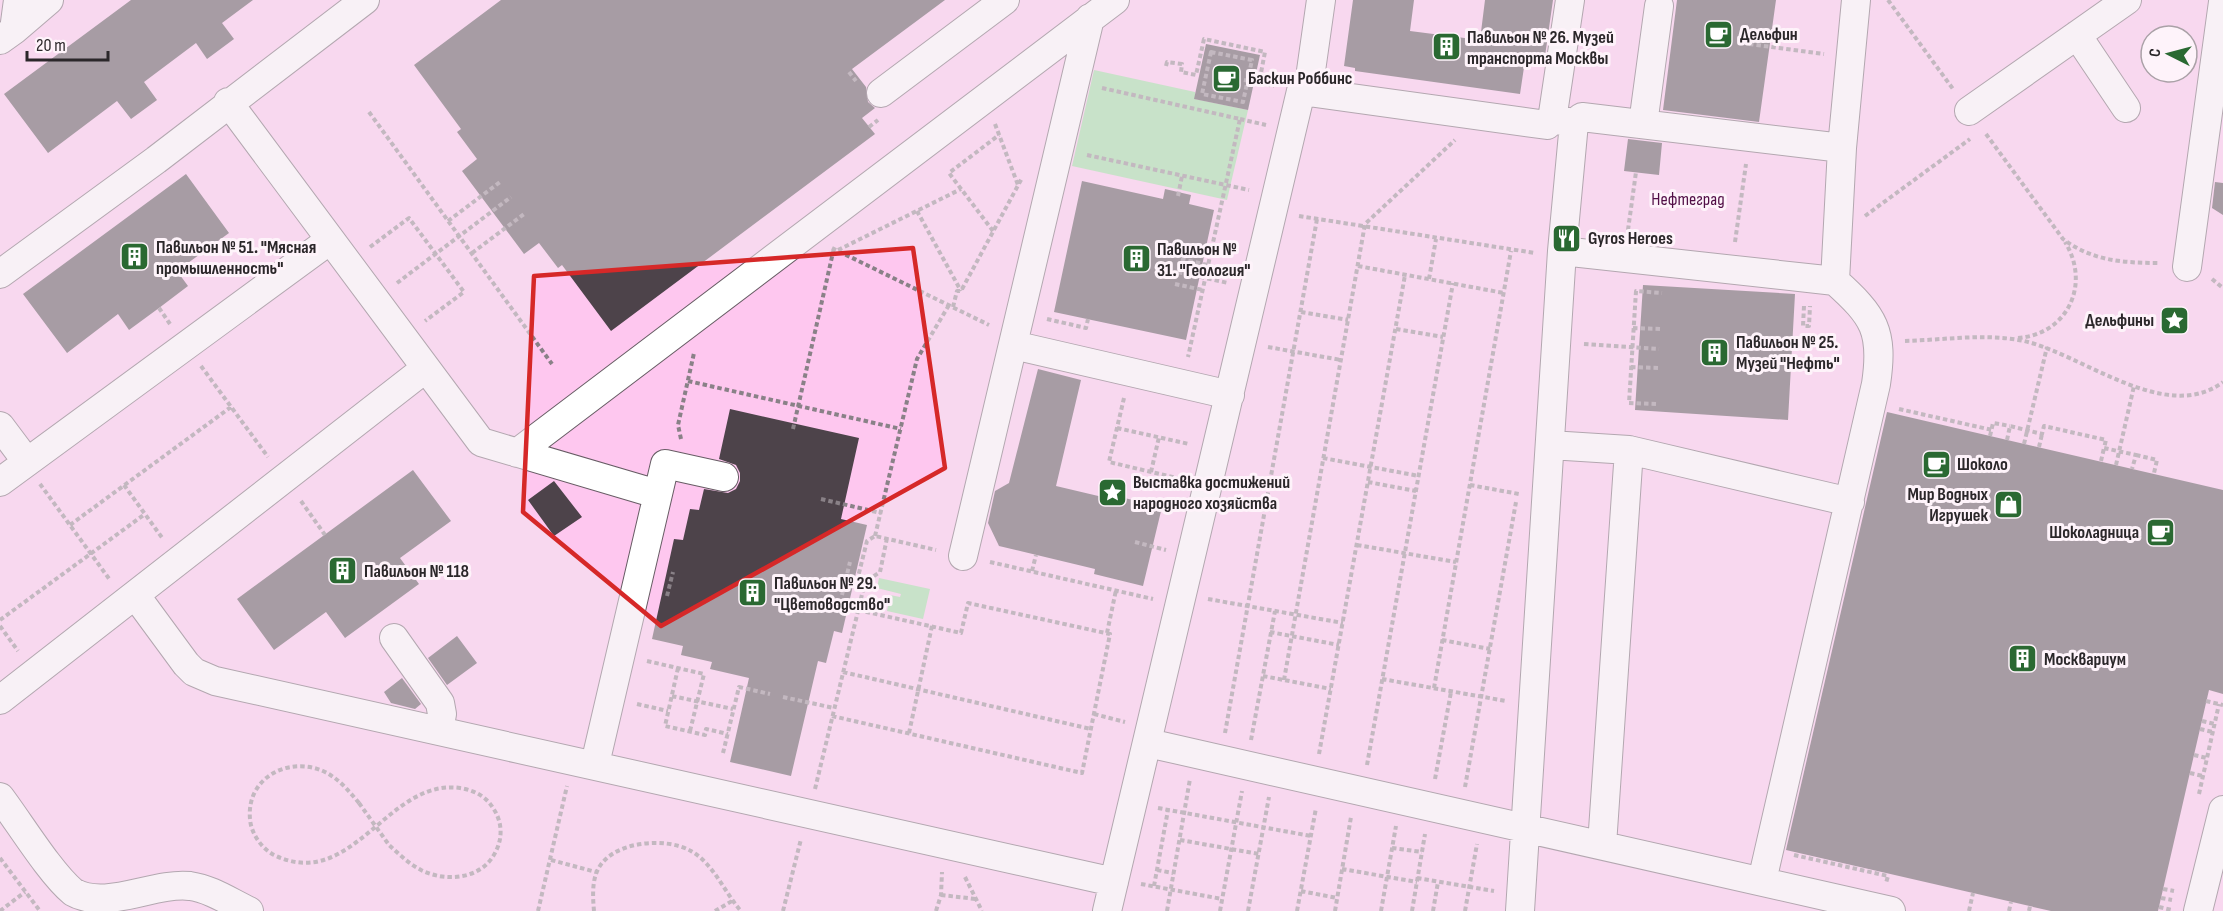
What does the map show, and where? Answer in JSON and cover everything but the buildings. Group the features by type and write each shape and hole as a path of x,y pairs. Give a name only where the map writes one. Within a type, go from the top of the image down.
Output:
{"lane":[{"path":"7,35 18,0"},
{"path":"7,35 49,0"},
{"path":"0,274 156,160 228,102 365,0"},
{"path":"869,88 1005,0"},
{"path":"517,453 1115,0"},
{"path":"1308,92 1321,0"},
{"path":"1520,903 1562,254 1563,121 1570,0"},
{"path":"1835,281 1842,148 1856,0"},
{"path":"1976,120 2077,35 2127,0"},
{"path":"2187,267 2222,2"},
{"path":"1643,124 1659,6"},
{"path":"963,556 1090,18"},
{"path":"2077,35 2126,108"},
{"path":"1107,911 1302,91 1546,125 1582,117 1842,148"},
{"path":"228,102 481,442 657,494"},
{"path":"0,482 330,240"},
{"path":"1562,254 1625,258 1835,281 1863,306 1874,324 1879,361 1872,403 1762,881"},
{"path":"1013,341 1130,372 1230,395"},
{"path":"0,700 426,368"},
{"path":"0,426 26,463"},
{"path":"1550,445 1629,450 1850,501"},
{"path":"1602,846 1629,450"},
{"path":"584,762 620,655 665,464 724,477"},
{"path":"131,599 186,664 204,678 1115,881"},
{"path":"394,638 440,703 442,714 439,730"},
{"path":"1148,742 1430,808 1891,911"},
{"path":"0,797 61,879 79,911"},
{"path":"2181,907 2223,810"},
{"path":"61,879 74,892 87,899 104,900 163,888 189,886 214,894 249,911"}],"path":[{"path":"1878,342 2006,338 2041,333 2057,324 2067,311 2073,295 2075,274 2071,255 2063,238 1888,0"},
{"path":"1166,66 1167,62 1182,64 1181,72 1196,75 1204,39 1265,52 1258,83 1246,81"},
{"path":"1749,44 1849,57"},
{"path":"1211,52 1252,60 1246,81 1243,102 1202,94 1211,52"},
{"path":"1250,70 1261,72"},
{"path":"849,72 869,88"},
{"path":"1096,87 1240,119 1182,384"},
{"path":"986,97 1018,185"},
{"path":"369,112 552,364"},
{"path":"1838,237 1976,120"},
{"path":"993,231 949,173 999,135"},
{"path":"1732,270 1749,136"},
{"path":"1284,680 1364,227 1457,138"},
{"path":"1059,149 1226,185 1317,219 1511,251 1562,254"},
{"path":"1625,258 1636,172"},
{"path":"875,536 917,359 951,306 957,291 961,291 1023,175"},
{"path":"1178,196 1182,176"},
{"path":"448,221 500,182"},
{"path":"835,249 961,189"},
{"path":"391,287 512,197"},
{"path":"917,211 961,291"},
{"path":"471,253 524,214"},
{"path":"380,239 409,218 464,292 435,314"},
{"path":"1220,911 1236,822 1234,763 1248,606 1317,219"},
{"path":"805,234 951,306 1013,341"},
{"path":"2063,238 2085,252 2113,261 2187,267 2203,273 2222,286"},
{"path":"1429,279 1436,239"},
{"path":"793,429 835,249"},
{"path":"1434,688 1511,251"},
{"path":"1181,259 1208,265"},
{"path":"1358,266 1504,293"},
{"path":"1178,272 1202,277"},
{"path":"1298,911 1311,836 1331,689 1405,275"},
{"path":"1335,911 1382,679 1453,283"},
{"path":"1175,284 1203,290"},
{"path":"1656,404 1629,403 1633,328 1636,291 1662,293"},
{"path":"159,308 166,318"},
{"path":"678,425 704,311"},
{"path":"1300,312 1348,320"},
{"path":"1044,318 1086,328 1088,319"},
{"path":"1803,322 1803,326 1809,326 1809,323"},
{"path":"1396,328 1443,337"},
{"path":"1633,328 1660,329"},
{"path":"2006,338 2047,347 2134,386 2179,396 2202,393 2223,384"},
{"path":"1242,342 1341,360"},
{"path":"186,345 284,479"},
{"path":"1602,345 1659,349"},
{"path":"2024,444 2047,347"},
{"path":"1631,367 1658,368"},
{"path":"1130,372 1109,462 1208,485"},
{"path":"688,381 901,429"},
{"path":"2116,465 2134,386"},
{"path":"1872,403 1992,430"},
{"path":"70,525 231,407"},
{"path":"1990,436 1993,423 2042,434"},
{"path":"2007,440 2010,426"},
{"path":"2039,447 2044,426 2106,440 2101,461"},
{"path":"1117,428 1216,451"},
{"path":"1151,472 1159,437"},
{"path":"2104,448 2157,460 2154,473"},
{"path":"2132,469 2136,455"},
{"path":"1323,459 1419,476"},
{"path":"26,463 91,553 131,599"},
{"path":"1368,482 1416,491"},
{"path":"124,485 180,561"},
{"path":"1470,485 1546,499"},
{"path":"1465,911 1470,887 1471,817 1481,697 1517,494"},
{"path":"821,499 881,513"},
{"path":"0,620 145,514"},
{"path":"312,516 325,535"},
{"path":"857,581 867,541 875,536 1116,590 1248,606 1343,623"},
{"path":"846,578 865,582 880,572 887,538"},
{"path":"1357,545 1456,562"},
{"path":"1032,571 1036,555"},
{"path":"842,595 850,562"},
{"path":"667,596 673,572"},
{"path":"783,911 865,582"},
{"path":"832,716 1082,773 1110,634 1107,633 1116,590"},
{"path":"858,610 962,633 968,603 1107,633"},
{"path":"1167,911 1184,813 1234,763 1263,676 1275,611"},
{"path":"909,733 932,626"},
{"path":"1270,632 1339,645"},
{"path":"1442,640 1490,649"},
{"path":"620,655 704,674 690,731"},
{"path":"678,668 665,726 705,735 706,729 728,734"},
{"path":"843,672 1091,729"},
{"path":"1263,676 1331,689"},
{"path":"1382,679 1533,706"},
{"path":"723,753 739,687 770,694"},
{"path":"1412,911 1451,692"},
{"path":"672,696 734,710"},
{"path":"783,697 834,708"},
{"path":"2206,701 2223,705"},
{"path":"1094,714 1113,719"},
{"path":"2202,721 2215,724"},
{"path":"2200,729 2213,732"},
{"path":"2194,755 2207,758"},
{"path":"538,911 550,860 584,762"},
{"path":"1234,763 1264,827 1248,911"},
{"path":"389,845 383,836 377,828 371,819 359,803 343,784 325,772 295,766 282,768 270,774 253,794 250,821 254,834 271,853 290,860 316,861 344,852 353,845 370,831 379,824 414,796 442,787 468,789 480,794 490,802 501,825 501,838 490,861 469,874 442,877 421,870 389,845"},
{"path":"2190,773 2203,776"},
{"path":"1381,911 1401,801"},
{"path":"1133,804 1311,836"},
{"path":"1154,886 1168,810"},
{"path":"1180,840 1258,854"},
{"path":"594,911 596,872 604,862 624,849 645,842 680,846 702,859 732,902 741,911"},
{"path":"936,911 941,895 941,844"},
{"path":"1392,848 1422,852"},
{"path":"1797,856 1816,858 1874,873"},
{"path":"0,858 40,911"},
{"path":"550,860 596,872"},
{"path":"1342,869 1470,887 1520,903"},
{"path":"1157,870 1173,873"},
{"path":"1115,881 1222,899"},
{"path":"1433,911 1438,882"},
{"path":"2163,889 2176,892"},
{"path":"1301,891 1337,898"},
{"path":"0,911 25,892"},
{"path":"1969,911 1973,893"},
{"path":"941,895 976,899"},
{"path":"2161,898 2181,907"},
{"path":"715,911 732,902"},
{"path":"2009,911 2012,902"},
{"path":"2159,907 2181,907"}],"highlighted area":[{"path":"913,248 945,468 661,626 523,512 534,276"}],"green space":[{"name":"Выставка достижений народного хозяйства","path":"0,0 2223,0 2223,911 0,911"}],"shaded area":[{"path":"1094,70 1195,92 1195,99 1248,110 1227,200 1072,166"},
{"path":"879,578 930,589 923,619 887,611 890,595 900,597 901,594 877,588"}],"place":[{"name":"Дельфин","path":"1719,34"},
{"name":"Павильон № 26. Музей транспорта Москвы","path":"1446,47"},
{"name":"Баскин Роббинс","path":"1227,78"},
{"name":"Gyros Heroes","path":"1567,238"},
{"name":"Павильон № 51. \"Мясная промышленность\"","path":"135,257"},
{"name":"Павильон № 31. \"Геология\"","path":"1136,259"},
{"name":"Дельфины","path":"2175,320"},
{"name":"Павильон № 25. Музей \"Нефть\"","path":"1715,352"},
{"name":"Шоколо","path":"1936,464"},
{"name":"Выставка достижений народного хозяйства","path":"1112,492"},
{"name":"Мир Водных Игрушек","path":"2009,504"},
{"name":"Шоколадница","path":"2160,532"},
{"name":"Павильон № 118","path":"343,571"},
{"name":"Павильон № 29. \"Цветоводство\"","path":"753,593"},
{"name":"Москвариум","path":"2023,659"}],"park label":[{"name":"Нефтеград","path":"1688,199"}]}
